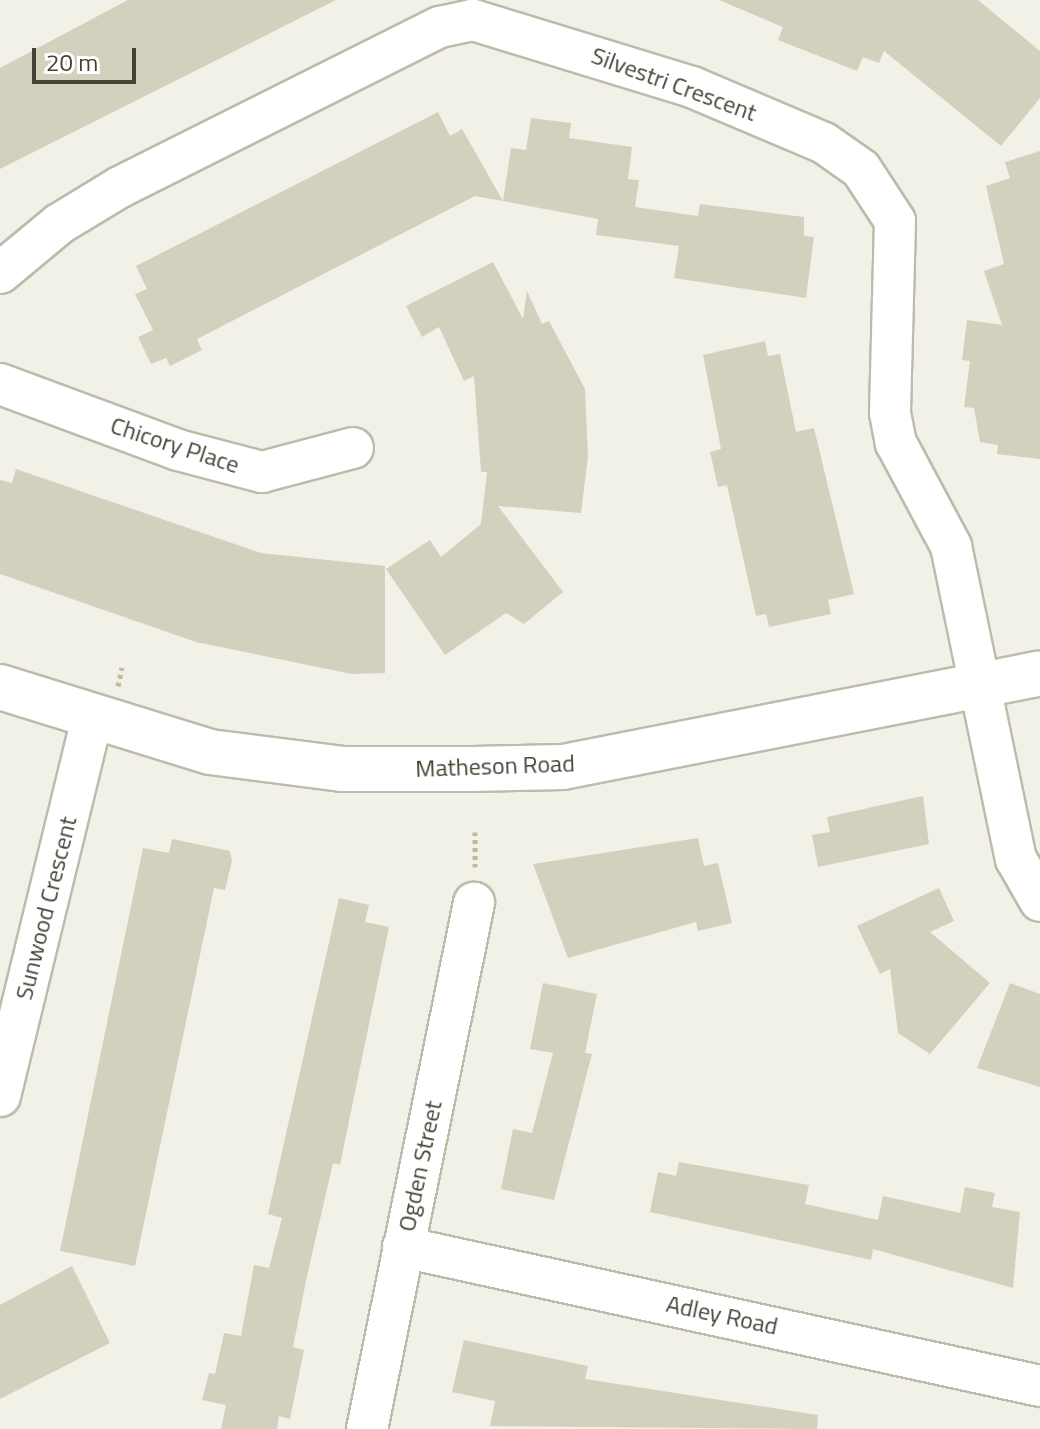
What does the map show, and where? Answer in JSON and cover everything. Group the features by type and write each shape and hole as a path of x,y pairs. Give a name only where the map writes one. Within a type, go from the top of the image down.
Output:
{"street":[{"name":"Silvestri Crescent","path":"0,273 59,224 120,187 440,27 503,23 692,87 824,143 861,169 895,221 890,413 896,443 951,546 1016,859 1040,901"},
{"name":"Chicory Place","path":"0,384 178,450 262,472 353,448"},
{"name":"Matheson Road","path":"0,687 92,720 210,752 342,769 563,767 1040,673"},
{"name":"Sunwood Crescent","path":"0,1096 92,720"},
{"name":"Ogden Street","path":"367,1429 474,903"},
{"name":"Adley Road","path":"403,1247 1040,1386"}],"building":[{"path":"128,0 336,0 0,169 0,68"},
{"path":"719,0 978,0 1040,51 1040,98 1001,146 884,51 879,63 863,57 857,71 778,40 783,27"},
{"path":"438,112 450,136 462,129 503,201 475,196 197,339 202,350 170,366 166,358 151,364 138,337 153,330 135,294 147,289 136,266"},
{"path":"531,118 571,123 569,138 632,147 628,179 639,180 635,207 698,216 700,204 804,217 804,236 814,237 806,298 674,278 679,246 596,235 598,219 503,201 511,148 526,150"},
{"path":"1040,151 1040,459 997,454 998,445 980,442 974,408 964,407 970,361 962,360 967,320 1002,325 984,271 1004,264 986,186 1010,178 1005,162"},
{"path":"493,262 523,319 527,291 542,324 549,321 585,389 588,457 581,513 498,506 563,592 524,624 506,613 445,655 386,569 430,540 441,557 481,524 487,472 481,472 474,376 464,381 439,327 422,337 406,306"},
{"path":"765,341 768,356 780,354 796,432 814,428 854,594 828,600 831,614 769,627 766,614 756,616 727,485 718,487 710,452 721,449 703,355"},
{"path":"16,469 261,553 385,566 385,673 352,674 196,642 0,574 0,480 12,483"},
{"path":"923,796 929,844 818,867 812,835 830,832 827,817"},
{"path":"698,838 704,866 718,863 732,923 698,931 696,922 568,958 533,864"},
{"path":"172,839 230,851 232,861 225,890 214,888 135,1266 60,1251 143,848 169,853"},
{"path":"939,888 954,921 930,932 990,983 930,1054 898,1033 890,969 880,974 857,926"},
{"path":"339,898 369,905 365,922 389,927 340,1165 333,1163 307,1276 293,1347 304,1350 290,1419 279,1416 277,1429 221,1429 226,1405 202,1400 209,1373 215,1374 224,1333 241,1336 254,1265 269,1268 282,1218 268,1214"},
{"path":"543,983 597,994 585,1053 592,1054 554,1200 501,1189 513,1129 532,1133 553,1053 530,1049"},
{"path":"1010,983 1040,994 1040,1087 977,1068"},
{"path":"679,1162 809,1185 805,1204 878,1220 883,1196 960,1213 965,1187 995,1193 992,1207 1020,1212 1013,1288 873,1249 871,1260 650,1212 658,1172 676,1176"},
{"path":"72,1266 110,1343 0,1399 0,1305"},
{"path":"464,1340 588,1366 585,1379 818,1415 817,1429 490,1426 495,1401 452,1392"}]}
